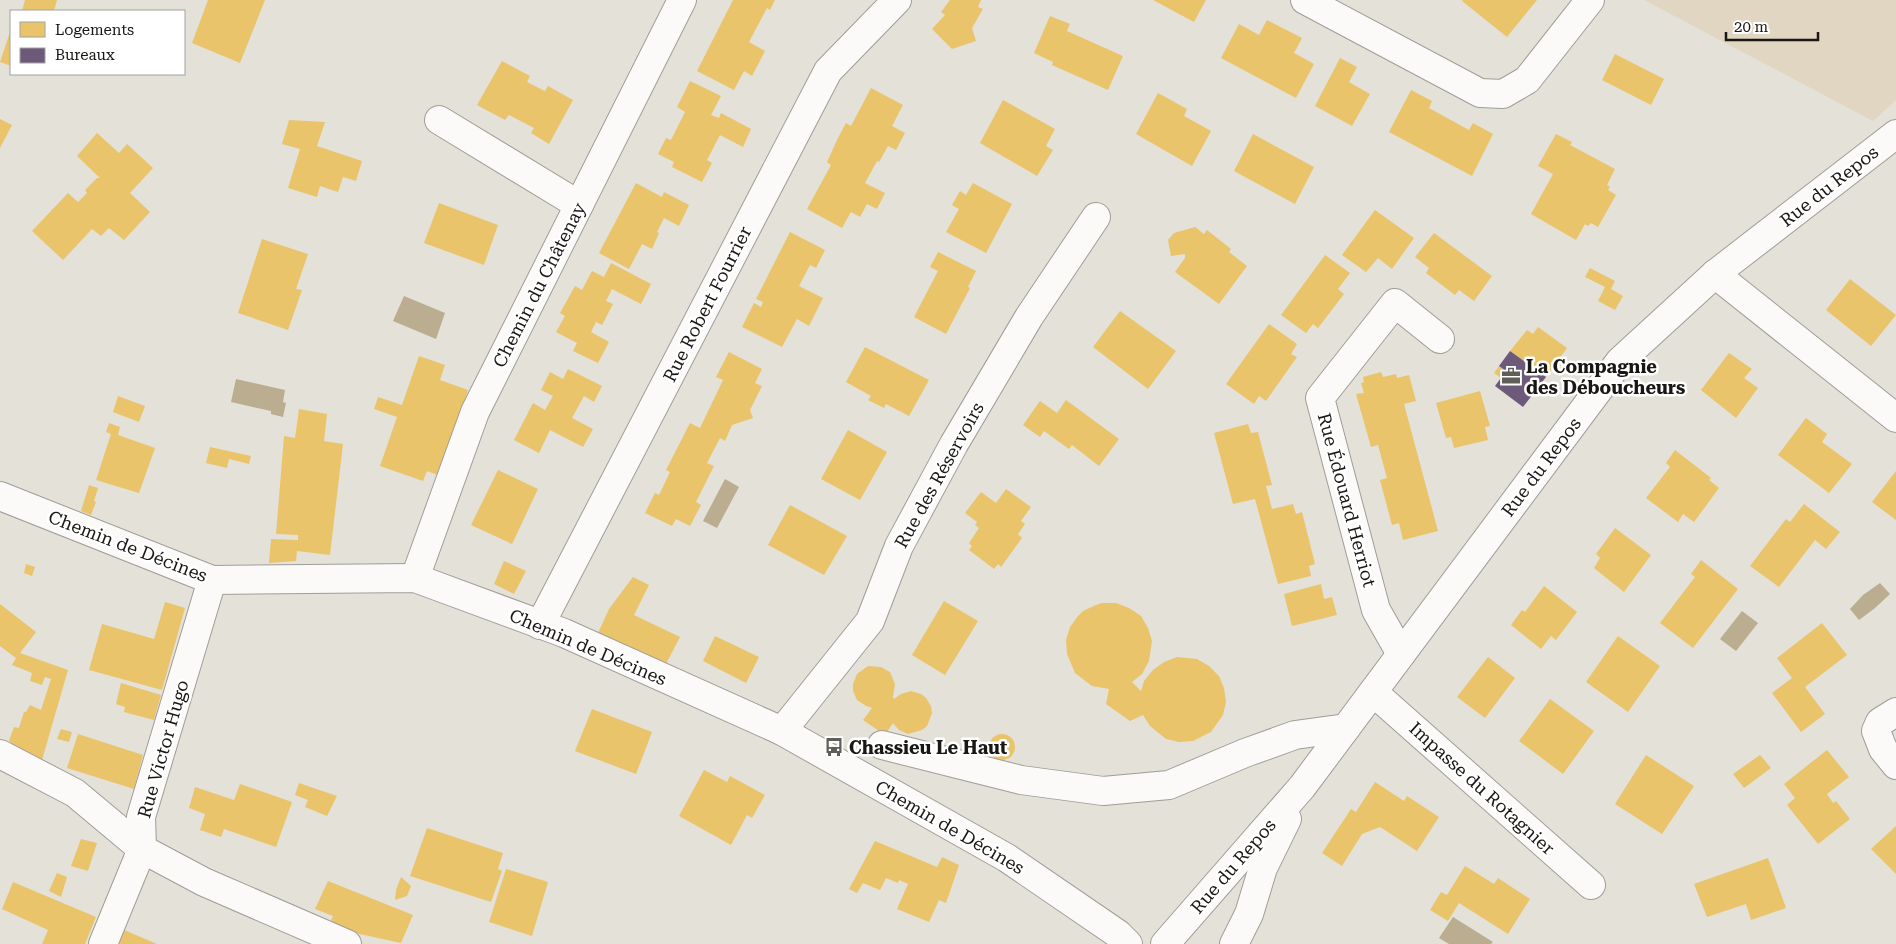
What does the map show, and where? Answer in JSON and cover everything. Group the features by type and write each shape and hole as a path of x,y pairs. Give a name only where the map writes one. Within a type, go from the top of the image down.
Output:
{"street":[{"name":"Chemin du Châtenay","path":"415,578 475,412 682,0"},
{"name":"Rue Robert Fourrier","path":"540,625 828,71 897,0"},
{"path":"1305,0 1480,93 1503,94 1526,80 1590,0"},
{"path":"439,120 579,205"},
{"name":"Rue du Repos","path":"1165,944 1302,787 1620,361 1715,274 1896,134"},
{"name":"Rue des Réservoirs","path":"782,731 870,621 899,546 954,444 1029,318 1096,217"},
{"path":"1715,274 1896,418"},
{"name":"Rue Édouard Herriot","path":"1401,654 1376,610 1320,398 1395,303 1440,339"},
{"name":"Chemin de Décines","path":"0,496 212,580 415,578 564,633 782,731 1007,858 1118,934 1128,944"},
{"name":"Rue Victor Hugo","path":"103,944 142,849 141,817 212,580"},
{"name":"Impasse du Rotagnier","path":"1373,692 1591,885"},
{"path":"1896,712 1880,722 1876,731 1883,749 1896,765"},
{"path":"882,745 1021,780 1103,791 1169,785 1244,753 1295,735 1346,728"},
{"path":"1,757 75,793 142,849 204,882 347,944"},
{"name":"Rue du Repos","path":"1234,944 1249,914 1263,868 1302,787"},
{"name":"Rue du Repos","path":"1249,914 1253,944"}],"shaded area":[{"path":"1644,0 1896,0 1896,100 1873,121"},
{"path":"404,296 445,313 436,339 393,321"},
{"path":"236,379 285,390 283,402 286,403 283,417 271,414 271,411 231,402"},
{"path":"725,479 739,487 717,528 703,521"},
{"path":"1880,583 1890,594 1859,620 1850,609 1863,595"},
{"path":"1742,611 1758,623 1736,651 1720,639"},
{"path":"1453,917 1493,942 1491,944 1449,944 1439,938"}],"building: Logements":[{"path":"25,0 57,0 54,10 22,10"},
{"path":"208,0 265,0 240,63 192,43"},
{"path":"733,0 775,0 770,10 767,8 749,42 765,51 752,76 744,71 734,90 697,71"},
{"path":"950,0 981,0 978,7 983,9 972,28 976,41 952,49 932,29 945,15 941,12"},
{"path":"1153,0 1206,0 1194,22"},
{"path":"1463,0 1537,0 1507,37"},
{"path":"1050,16 1070,24 1067,31 1123,56 1108,90 1052,65 1053,62 1034,53"},
{"path":"1267,20 1302,38 1294,53 1314,64 1296,98 1221,58 1239,24 1259,35"},
{"path":"10,32 10,66 0,62"},
{"path":"1615,54 1664,79 1651,105 1602,80"},
{"path":"1340,58 1357,67 1349,82 1370,94 1352,126 1315,106"},
{"path":"502,61 530,76 527,82 545,91 548,86 573,100 549,144 531,133 534,128 509,115 505,120 477,105"},
{"path":"690,81 721,96 711,115 719,118 721,113 751,129 743,147 720,135 707,160 712,163 702,182 672,167 674,162 658,154 666,138 671,140 685,112 677,107"},
{"path":"871,88 903,105 892,126 905,133 896,150 888,146 865,183 885,193 877,209 867,204 860,217 851,212 842,228 807,209 831,165 827,162 837,140 846,123 851,126"},
{"path":"1411,90 1432,101 1429,108 1469,130 1473,123 1493,134 1472,176 1389,132"},
{"path":"1158,93 1187,109 1184,116 1211,131 1192,166 1136,134"},
{"path":"1003,100 1055,129 1046,146 1053,150 1037,176 980,143"},
{"path":"0,119 12,125 0,148"},
{"path":"289,120 325,122 317,146 362,161 356,181 343,177 338,192 320,186 317,197 288,188 300,149 282,144"},
{"path":"97,133 119,153 127,144 153,168 130,193 150,212 124,240 109,228 101,236 92,229 63,260 32,231 68,193 78,202 87,193 85,190 97,178 100,178 77,156"},
{"path":"1253,134 1314,167 1295,204 1234,171"},
{"path":"1556,134 1572,142 1570,145 1615,169 1607,185 1610,187 1608,190 1616,195 1598,227 1591,223 1588,226 1585,224 1576,240 1531,214 1553,174 1538,166"},
{"path":"636,183 662,197 664,192 689,205 679,226 664,218 652,249 642,244 629,269 599,253"},
{"path":"973,183 1012,204 986,253 946,232 959,209 952,205 960,191 966,195"},
{"path":"439,203 498,225 484,265 424,243"},
{"path":"1375,210 1414,238 1392,269 1378,258 1366,272 1342,255"},
{"path":"1195,227 1204,234 1207,230 1231,249 1229,252 1247,266 1219,304 1175,272 1185,258 1185,254 1171,256 1168,240 1174,233"},
{"path":"790,232 825,250 816,268 810,265 799,286 823,298 809,326 797,319 782,347 742,327 754,303 761,307 763,302 756,299"},
{"path":"1434,233 1492,276 1474,301 1459,290 1455,295 1426,273 1429,268 1415,257"},
{"path":"262,239 308,254 296,289 302,290 288,330 238,313"},
{"path":"938,252 976,271 968,287 970,288 946,334 914,317 938,271 930,267"},
{"path":"1325,255 1350,273 1338,289 1344,294 1318,328 1313,324 1306,333 1281,315"},
{"path":"611,263 651,284 641,304 612,289 606,301 613,304 602,325 596,322 591,332 609,342 598,363 573,351 577,343 556,332 565,316 560,313 575,286 582,290 592,271 604,277"},
{"path":"1590,268 1615,281 1611,289 1623,296 1615,310 1598,301 1605,287 1585,277"},
{"path":"1850,279 1896,315 1871,346 1826,310"},
{"path":"1120,311 1176,351 1148,389 1093,347"},
{"path":"1269,324 1297,344 1291,354 1297,357 1266,401 1259,396 1254,404 1226,384"},
{"path":"1538,327 1567,348 1546,377 1510,351 1527,330 1533,334"},
{"path":"865,347 929,380 909,416 886,404 884,408 868,400 871,396 846,382"},
{"path":"729,352 762,369 755,383 762,386 750,410 753,418 732,425 725,441 720,438 707,463 714,466 696,502 701,505 690,526 676,519 672,526 645,513 655,493 659,495 670,472 666,470 690,423 700,428 723,380 716,377"},
{"path":"1729,353 1752,369 1744,378 1758,388 1736,418 1701,390"},
{"path":"419,356 445,365 440,380 468,390 440,476 427,471 423,481 380,466 397,417 374,409 378,397 402,405"},
{"path":"1499,366 1506,371 1501,378 1494,373"},
{"path":"568,369 602,386 594,402 584,396 572,418 593,429 583,447 550,430 539,453 514,440 533,403 545,410 553,396 541,390 550,372 563,379"},
{"path":"1381,372 1383,377 1396,374 1397,378 1409,375 1416,401 1404,404 1438,531 1403,540 1399,523 1392,525 1380,480 1387,478 1378,445 1371,447 1356,394 1364,393 1361,383 1364,382 1363,377"},
{"path":"1480,391 1490,426 1485,427 1488,440 1454,448 1451,437 1446,438 1436,403"},
{"path":"118,396 145,406 139,422 113,412"},
{"path":"1066,400 1119,439 1099,466 1072,445 1069,449 1044,431 1040,437 1023,425 1040,401 1057,413"},
{"path":"299,409 327,414 324,441 343,444 330,555 297,551 296,561 269,563 271,539 298,540 298,535 276,534 284,436 295,438"},
{"path":"1806,418 1827,434 1822,442 1852,464 1829,493 1778,455"},
{"path":"109,423 120,427 118,435 155,448 139,493 96,480 111,434 106,432"},
{"path":"1248,424 1251,433 1258,432 1272,485 1266,486 1272,509 1293,504 1296,514 1302,512 1315,564 1309,566 1311,576 1278,584 1255,499 1233,504 1214,433"},
{"path":"848,430 887,452 860,500 821,479"},
{"path":"210,447 251,456 249,464 229,459 227,468 206,463"},
{"path":"1675,450 1711,478 1709,480 1719,488 1694,522 1683,514 1678,522 1646,498 1670,467 1666,463"},
{"path":"498,470 538,489 512,544 471,525"},
{"path":"1896,471 1896,520 1872,502"},
{"path":"89,485 98,488 94,501 96,502 91,515 81,511"},
{"path":"1006,489 1031,507 1021,521 1025,524 1018,534 1022,538 1001,567 998,564 994,569 969,550 972,546 969,543 979,528 975,525 977,522 965,513 981,492 996,503"},
{"path":"1804,504 1840,532 1826,549 1815,540 1779,587 1750,566 1786,519 1790,522"},
{"path":"790,505 847,536 824,575 768,545"},
{"path":"1615,528 1651,555 1624,592 1594,568 1600,558 1596,554"},
{"path":"1701,560 1738,589 1693,648 1660,623 1695,577 1691,574"},
{"path":"504,561 526,571 514,594 494,584"},
{"path":"26,564 35,567 32,576 24,573"},
{"path":"633,577 649,585 634,615 680,637 666,664 598,633 609,609"},
{"path":"1321,584 1324,599 1332,597 1337,615 1292,626 1284,594"},
{"path":"1544,586 1577,612 1556,640 1551,636 1541,649 1511,625 1522,610 1525,612"},
{"path":"944,601 978,621 945,675 912,655"},
{"path":"165,602 185,608 162,690 89,670 102,624 154,639"},
{"path":"1102,603 1116,603 1129,608 1141,616 1148,628 1152,641 1149,661 1142,674 1132,682 1141,691 1144,681 1153,670 1164,662 1177,657 1197,659 1209,666 1219,676 1224,688 1226,702 1223,715 1211,732 1193,741 1179,742 1166,739 1150,726 1143,715 1130,721 1106,704 1109,689 1092,686 1075,673 1067,654 1066,640 1070,627 1083,611"},
{"path":"0,604 36,632 20,653 68,670 42,760 14,748 15,746 9,741 14,727 19,728 24,712 26,712 30,705 41,710 51,679 45,677 42,685 30,681 32,673 12,665 16,658 0,646"},
{"path":"1822,623 1847,655 1805,687 1825,714 1801,732 1772,693 1792,678 1777,658"},
{"path":"715,636 759,657 746,683 703,661"},
{"path":"1618,636 1660,666 1628,712 1586,682"},
{"path":"1488,657 1515,678 1485,718 1457,697"},
{"path":"868,666 881,667 890,672 895,684 894,699 901,694 911,691 921,694 926,698 931,706 932,713 927,726 922,730 908,734 899,730 893,723 885,735 863,720 872,708 857,700 853,691 853,684 857,674"},
{"path":"121,683 161,695 154,720 124,712 125,707 116,704"},
{"path":"1550,699 1594,731 1563,774 1519,741"},
{"path":"592,709 652,732 636,774 575,751"},
{"path":"61,729 72,732 69,742 57,739"},
{"path":"78,734 143,755 134,789 67,768"},
{"path":"1002,734 1011,738 1015,747 1011,756 1002,760 993,756 989,747 993,738"},
{"path":"1827,750 1849,777 1827,794 1833,803 1836,801 1850,819 1818,844 1787,805 1795,798 1784,784"},
{"path":"1646,755 1694,786 1662,834 1615,804"},
{"path":"1760,755 1771,768 1744,788 1733,774"},
{"path":"704,770 727,782 730,776 765,795 752,818 747,815 731,845 679,816"},
{"path":"1375,782 1404,801 1407,796 1439,817 1417,851 1380,827 1362,834 1342,866 1322,853 1351,809 1356,812"},
{"path":"299,783 337,796 327,816 305,807 308,800 295,795"},
{"path":"240,784 292,802 276,847 224,829 221,837 200,830 205,814 189,808 195,787 234,800"},
{"path":"1896,826 1896,874 1871,849"},
{"path":"427,828 503,853 498,869 502,871 491,902 410,876"},
{"path":"81,839 97,843 88,871 71,866"},
{"path":"875,841 937,867 942,857 959,865 946,903 939,900 929,922 897,909 908,884 899,880 898,883 886,878 880,890 863,883 857,893 849,889"},
{"path":"1768,858 1786,908 1751,920 1746,904 1707,917 1694,884"},
{"path":"1465,866 1494,884 1498,878 1530,899 1508,934 1459,903 1448,921 1430,910 1441,892 1447,895"},
{"path":"506,869 548,882 532,936 489,922"},
{"path":"57,873 67,877 61,897 49,891"},
{"path":"401,877 411,886 407,896 395,900 396,890"},
{"path":"328,881 413,915 401,943 346,931 330,923 333,916 315,909"},
{"path":"13,882 96,917 85,944 42,944 48,930 2,909"},
{"path":"122,929 157,944 116,944"}],"building: Bureaux":[{"path":"1510,351 1546,377 1523,407 1495,386 1506,371 1499,366"}],"place":[{"name":"La Compagnie des Déboucheurs","path":"1511,376"},
{"name":"Chassieu Le Haut","path":"834,747"}]}
